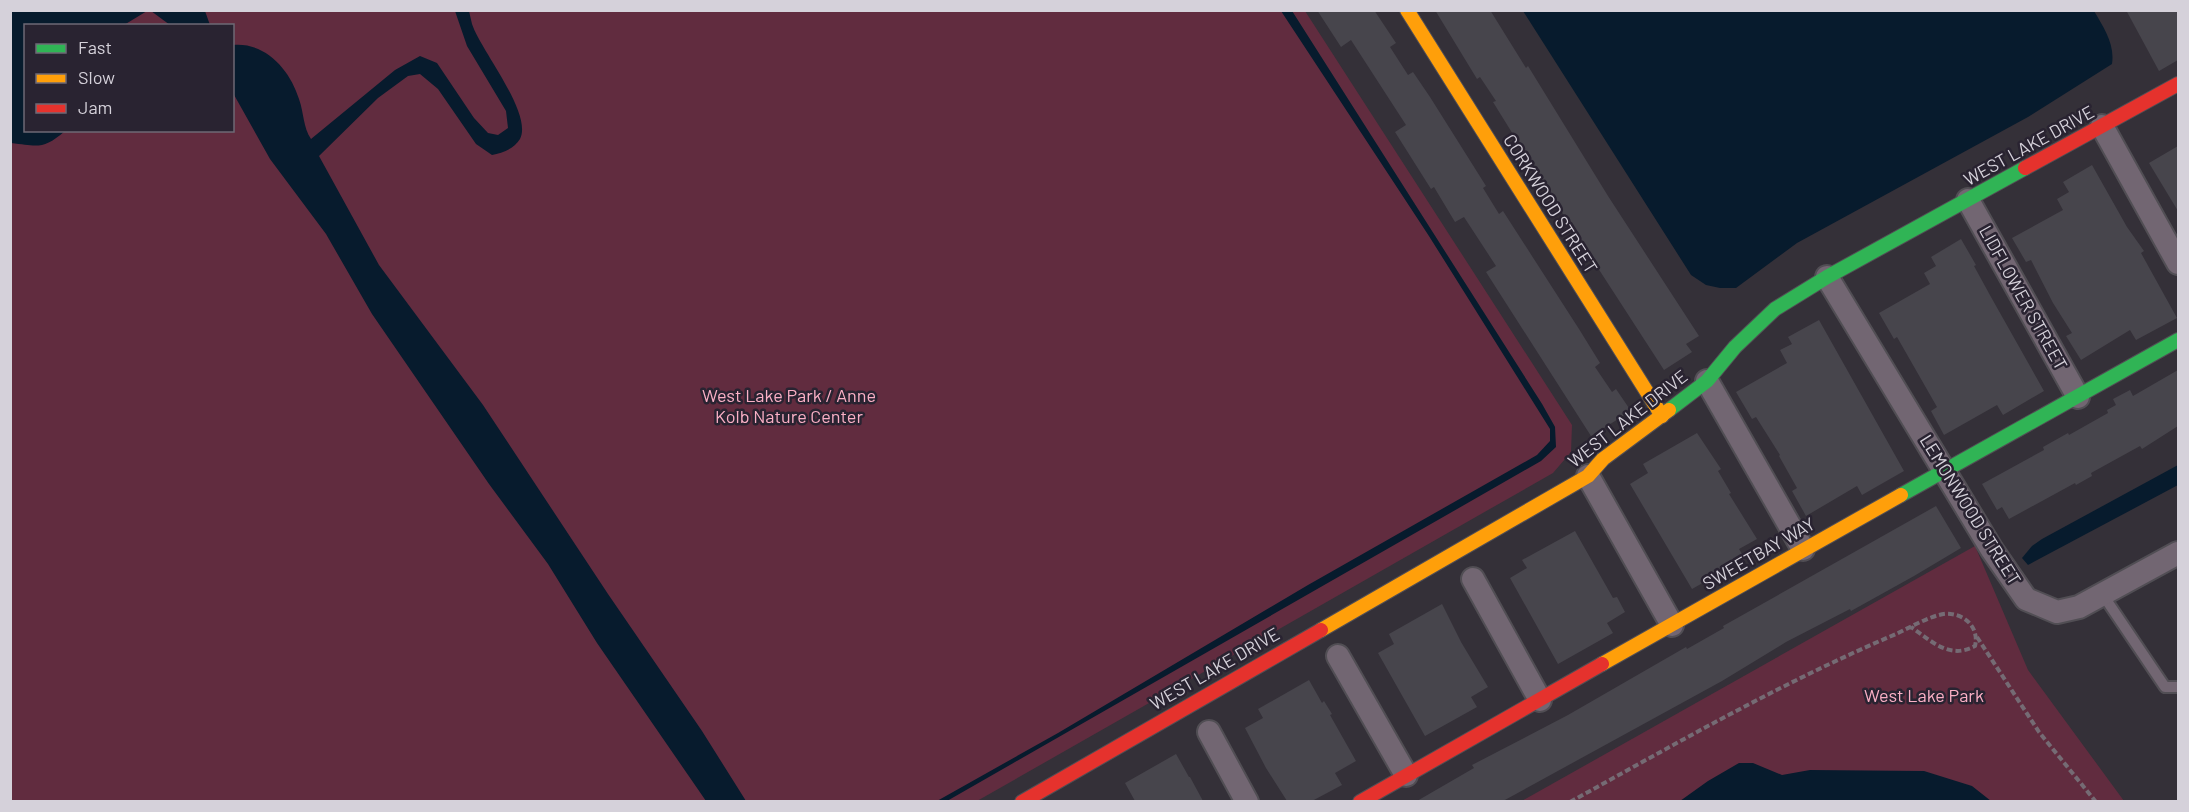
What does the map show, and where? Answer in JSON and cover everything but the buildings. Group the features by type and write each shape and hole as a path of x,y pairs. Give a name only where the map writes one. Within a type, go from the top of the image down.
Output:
{"street":[{"name":"CORKWOOD STREET","path":"1407,10 1662,416"},
{"name":"WEST LAKE DRIVE","path":"1022,801 1587,476 1603,459 1707,381 1735,346 1775,309 1827,277 2178,84"},
{"path":"2102,126 2178,263"},
{"name":"LIDFLOWER STREET","path":"1968,200 2078,397"},
{"name":"LEMONWOOD STREET","path":"1827,277 1992,550 2026,599 2056,612 2079,607 2178,553"},
{"name":"SWEETBAY WAY","path":"1360,801 1803,549 2178,340"},
{"path":"1707,381 1803,549"},
{"path":"1587,476 1672,625"},
{"path":"1473,579 1540,700"},
{"path":"1338,656 1406,775"},
{"path":"1209,732 1247,801"}],"lane":[{"path":"2103,595 2165,687 2178,687"}],"path":[{"path":"1570,801 1836,659 1939,615 1950,613 1971,624 2039,732 2096,801"},
{"path":"1911,627 1948,651 1965,651 1975,646 1977,636"}],"green space":[{"name":"West Lake Park / Anne Kolb Nature Center","path":"10,11 1284,11 1554,430 1555,427 1542,404 1292,11 1305,11 1572,425 1571,452 1553,473 977,801 11,801"},
{"name":"West Lake Park","path":"1975,546 2028,670 2124,801 1520,802"}],"water":[{"path":"10,11 147,11 126,24 24,24 24,132 64,132 45,144 34,146 11,143"},
{"path":"151,11 205,11 210,24 169,24"},
{"path":"455,11 469,11 477,36 513,98 522,128 520,139 508,150 492,155 476,144 438,89 420,74 408,76 378,98 319,156 379,265 483,405 702,731 746,801 706,801 597,643 548,564 489,484 372,314 326,234 270,159 234,95 234,45 245,45 266,53 283,68 290,78 311,139 395,70 420,56 437,63 474,118 488,133 498,135 508,128 506,111 467,46"},
{"path":"1281,11 1292,11 1542,404 1555,427 1556,447 1541,461 947,801 937,801 1537,455 1550,441 1550,429 1429,236"},
{"path":"1523,11 2094,11 2110,43 2112,64 2028,117 1797,243 1736,288 1720,288 1706,285 1691,275"},
{"path":"2178,465 2178,485 2028,565 2022,558 2032,546 2042,539"},
{"path":"1739,763 1753,763 1782,775 1810,770 1924,771 1972,786 1991,801 1680,801"}],"traffic: fast":[{"path":"1669,410 1707,381 1735,347 1775,309 1827,277 2025,168"},
{"path":"1901,495 2178,340"}],"traffic: slow":[{"path":"1407,10 1662,416"},
{"path":"1321,630 1588,476 1603,459 1669,410"},
{"path":"1602,664 1901,495"}],"traffic: jam":[{"path":"2025,168 2178,84"},
{"path":"1022,802 1321,630"},
{"path":"1360,802 1602,664"}]}
